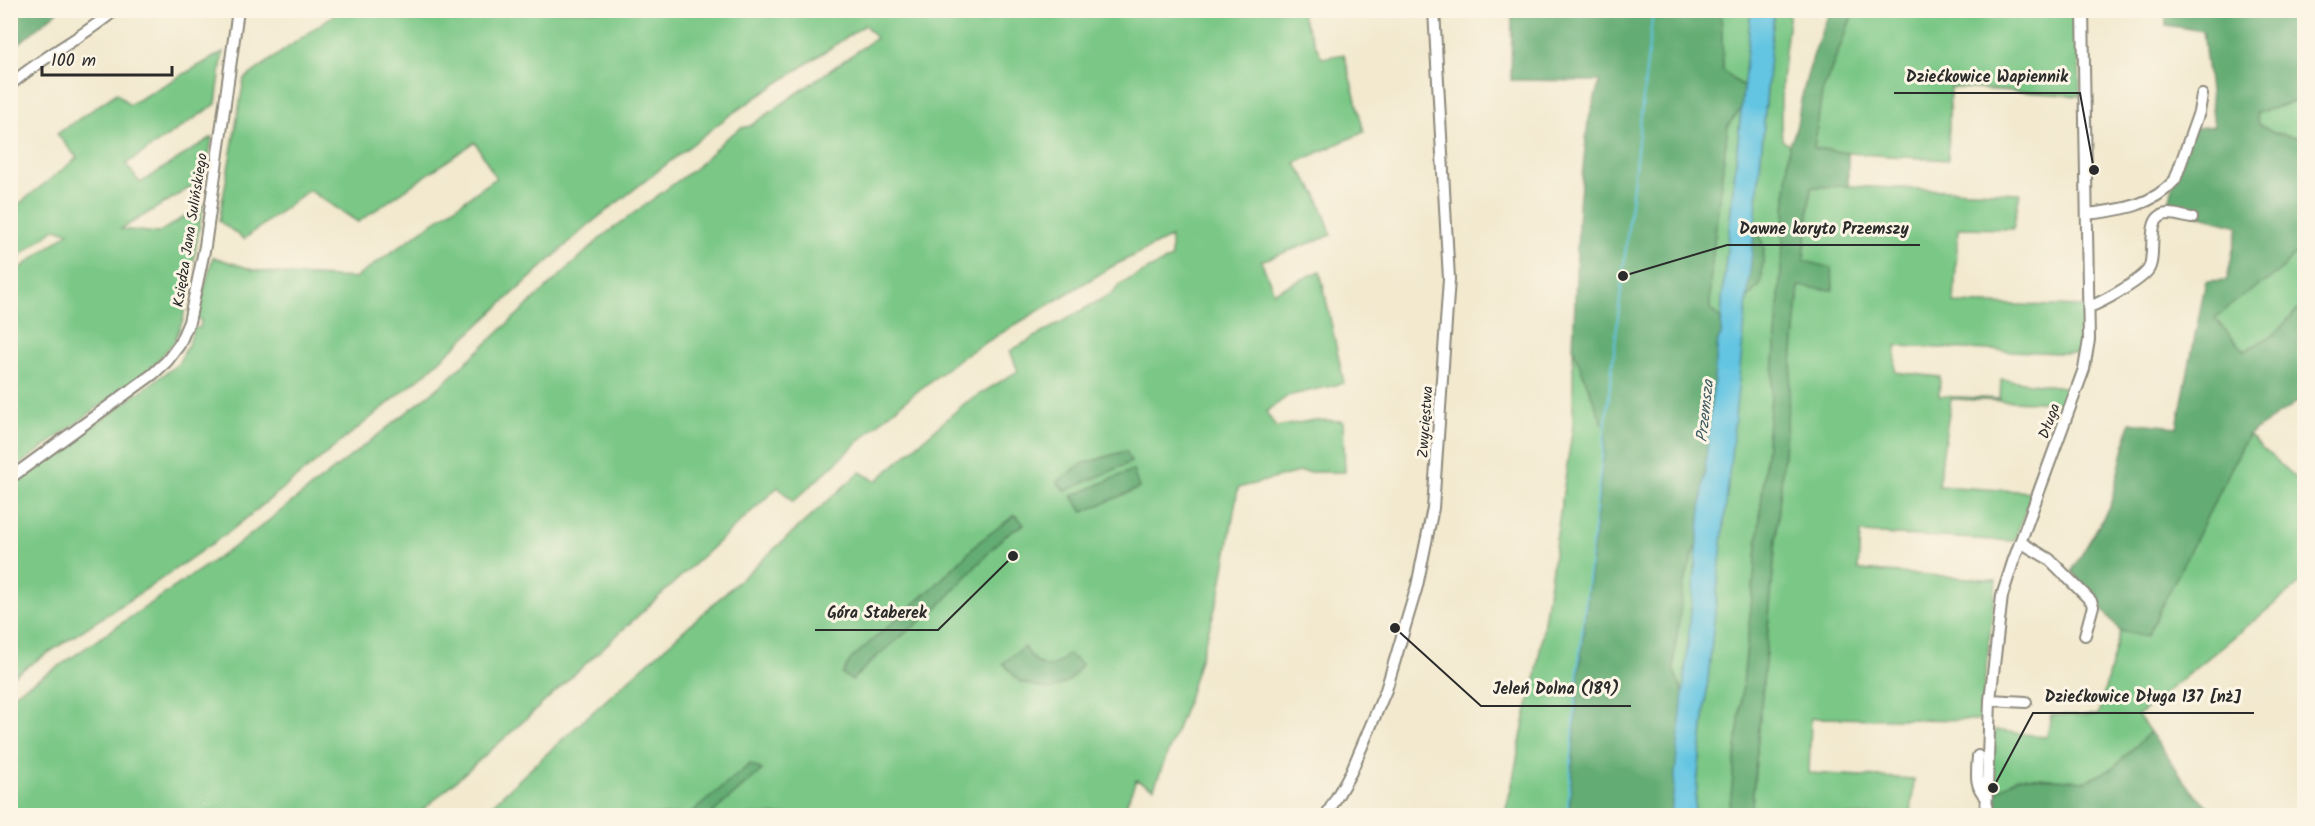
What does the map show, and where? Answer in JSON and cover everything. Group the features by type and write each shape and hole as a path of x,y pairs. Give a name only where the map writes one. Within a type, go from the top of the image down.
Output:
{"street":[{"path":"10,85 27,70 82,36 115,10"},
{"name":"Księdza Jana Sulińskiego","path":"10,478 153,374 168,361 179,345 189,322 205,246 238,10"},
{"name":"Zwycięstwa","path":"1326,816 1351,772 1386,690 1418,584 1433,508 1449,279 1434,10"},
{"name":"Długa","path":"1986,816 1990,700 2002,596 2084,369 2090,340 2083,10"},
{"path":"2087,214 2130,209 2169,187 2175,180 2199,112 2202,95"},
{"path":"2089,307 2108,300 2148,270 2152,259 2152,231 2160,217 2167,213 2192,218"},
{"path":"2020,542 2049,559 2091,601 2093,606 2085,635"},
{"path":"1990,700 2026,702"},
{"name":"Długa","path":"1978,756 1978,785 1980,792 1986,797"}],"green space":[{"path":"11,10 58,10 58,11 11,50"},
{"path":"1299,10 1322,58 1344,54 1364,132 1295,163 1317,195 1332,235 1261,261 1274,292 1320,271 1344,383 1288,396 1266,412 1276,427 1314,420 1343,421 1345,472 1299,472 1238,488 1220,592 1186,706 1154,788 1136,780 1122,815 710,815 762,770 750,765 689,815 481,815 860,472 876,481 965,403 1018,371 1010,351 1114,292 1120,284 1171,258 1171,237 1113,266 960,358 890,413 793,502 778,487 516,728 417,815 11,815 10,696 56,668 245,539 439,387 604,235 698,166 725,139 741,128 750,126 876,38 865,25 730,115 587,226 426,373 233,529 151,586 11,677 11,486 178,364 194,328 200,328 201,320 196,319 213,257 254,270 292,275 355,278 496,178 475,142 358,222 309,190 244,239 219,221 244,79 339,11","holes":["1126,451 1130,462 1065,490 1057,482 1082,464","1133,470 1138,488 1083,512 1072,496","1016,516 1024,524 1004,536 939,606 877,656 852,680 938,583 979,542","1024,648 1037,663 1048,667 1060,662 1082,665 1069,681 1003,663"]},
{"path":"1721,10 1723,70 1744,86 1741,109 1728,125 1710,283 1710,309 1721,319 1721,335 1718,341 1698,540 1684,583 1674,656 1674,671 1684,696 1671,815 1569,815 1578,682 1606,432 1573,348 1579,205 1588,122 1600,81 1511,80 1512,11"},
{"path":"1721,11 1751,11 1744,86 1723,70"},
{"path":"1774,11 1790,11 1781,108 1782,140 1789,145 1778,313 1755,564 1729,815 1694,816 1746,299 1761,284 1764,247 1755,223"},
{"path":"1830,11 1854,11 1822,93 1814,148 1848,153 1848,186 1811,187 1804,261 1832,268 1833,290 1799,286 1751,815 1729,815 1771,397 1789,145 1796,128 1810,66"},
{"path":"1854,11 2078,11 2080,96 1950,87 1948,160 1848,153 1814,148 1822,93"},
{"path":"2165,11 2304,11 2304,97 2256,113 2258,123 2275,133 2304,138 2304,248 2293,256 2276,275 2244,294 2215,319 2245,351 2275,334 2304,302 2304,397 2248,435 2147,636 2120,631 2072,571 2110,506 2130,422 2177,427 2206,281 2227,280 2238,226 2168,207 2187,129 2214,126 2203,31 2166,25"},
{"path":"223,52 216,104 126,164 140,183 212,137 206,178 121,229 158,233 203,205 183,320 174,342 149,370 11,471 11,275 69,232 55,229 11,262 11,210 77,158 57,134 117,93 129,105"},
{"path":"2304,97 2304,138 2275,133 2258,123 2256,113"},
{"path":"1741,109 1721,319 1710,309 1710,283 1728,125"},
{"path":"1848,186 2020,193 2013,229 1958,228 1954,303 2085,307 2082,354 1896,346 1895,372 1940,377 1939,396 2000,399 2001,379 2070,388 2067,403 1951,399 1938,486 2032,492 2014,541 1860,533 1858,570 1996,580 1980,720 1811,718 1809,773 1914,779 1911,815 1751,816 1799,286 1832,290 1804,261 1811,187"},
{"path":"1755,223 1764,247 1761,284 1746,299"},
{"path":"2304,248 2304,302 2275,334 2244,351 2214,319 2244,294 2276,275 2293,256"},
{"path":"1573,348 1606,432 1579,682 1569,815 1504,816 1536,676 1573,425"},
{"path":"2248,435 2304,486 2304,580 2138,715 2150,732 2112,769 2086,781 2018,777 1991,796 1995,730 2047,737 2051,715 2098,715 2120,631 2147,635"},
{"path":"1126,451 1131,462 1065,491 1057,482 1082,464"},
{"path":"1133,470 1139,488 1083,512 1072,496"},
{"path":"1015,515 1024,524 1004,536 939,606 877,656 852,680 842,674 851,659 938,583 979,542"},
{"path":"1698,540 1684,696 1674,671 1674,656 1683,585"},
{"path":"1024,647 1037,663 1048,667 1060,662 1067,654 1082,664 1069,681 1050,690 1020,682 1003,663"},
{"path":"2150,732 2192,791 2217,815 1991,815 1991,796 2018,777 2086,781 2112,769"},
{"path":"750,764 762,770 710,815 689,815"}],"water":[{"path":"1751,11 1774,11 1755,223 1694,815 1671,815 1712,397 1718,341 1721,335 1722,300"}],"waterway":[{"path":"1567,816 1578,667 1653,10"}],"place":[{"name":"Dziećkowice Wapiennik","path":"2094,170"},
{"name":"Dawne koryto Przemszy","path":"1623,276"},
{"name":"Góra Staberek","path":"1013,556"},
{"name":"Jeleń Dolna (189)","path":"1395,628"},
{"name":"Dziećkowice Długa 137 [nż]","path":"1993,788"}],"water label":[{"name":"Przemsza","path":"1704,411"}]}
